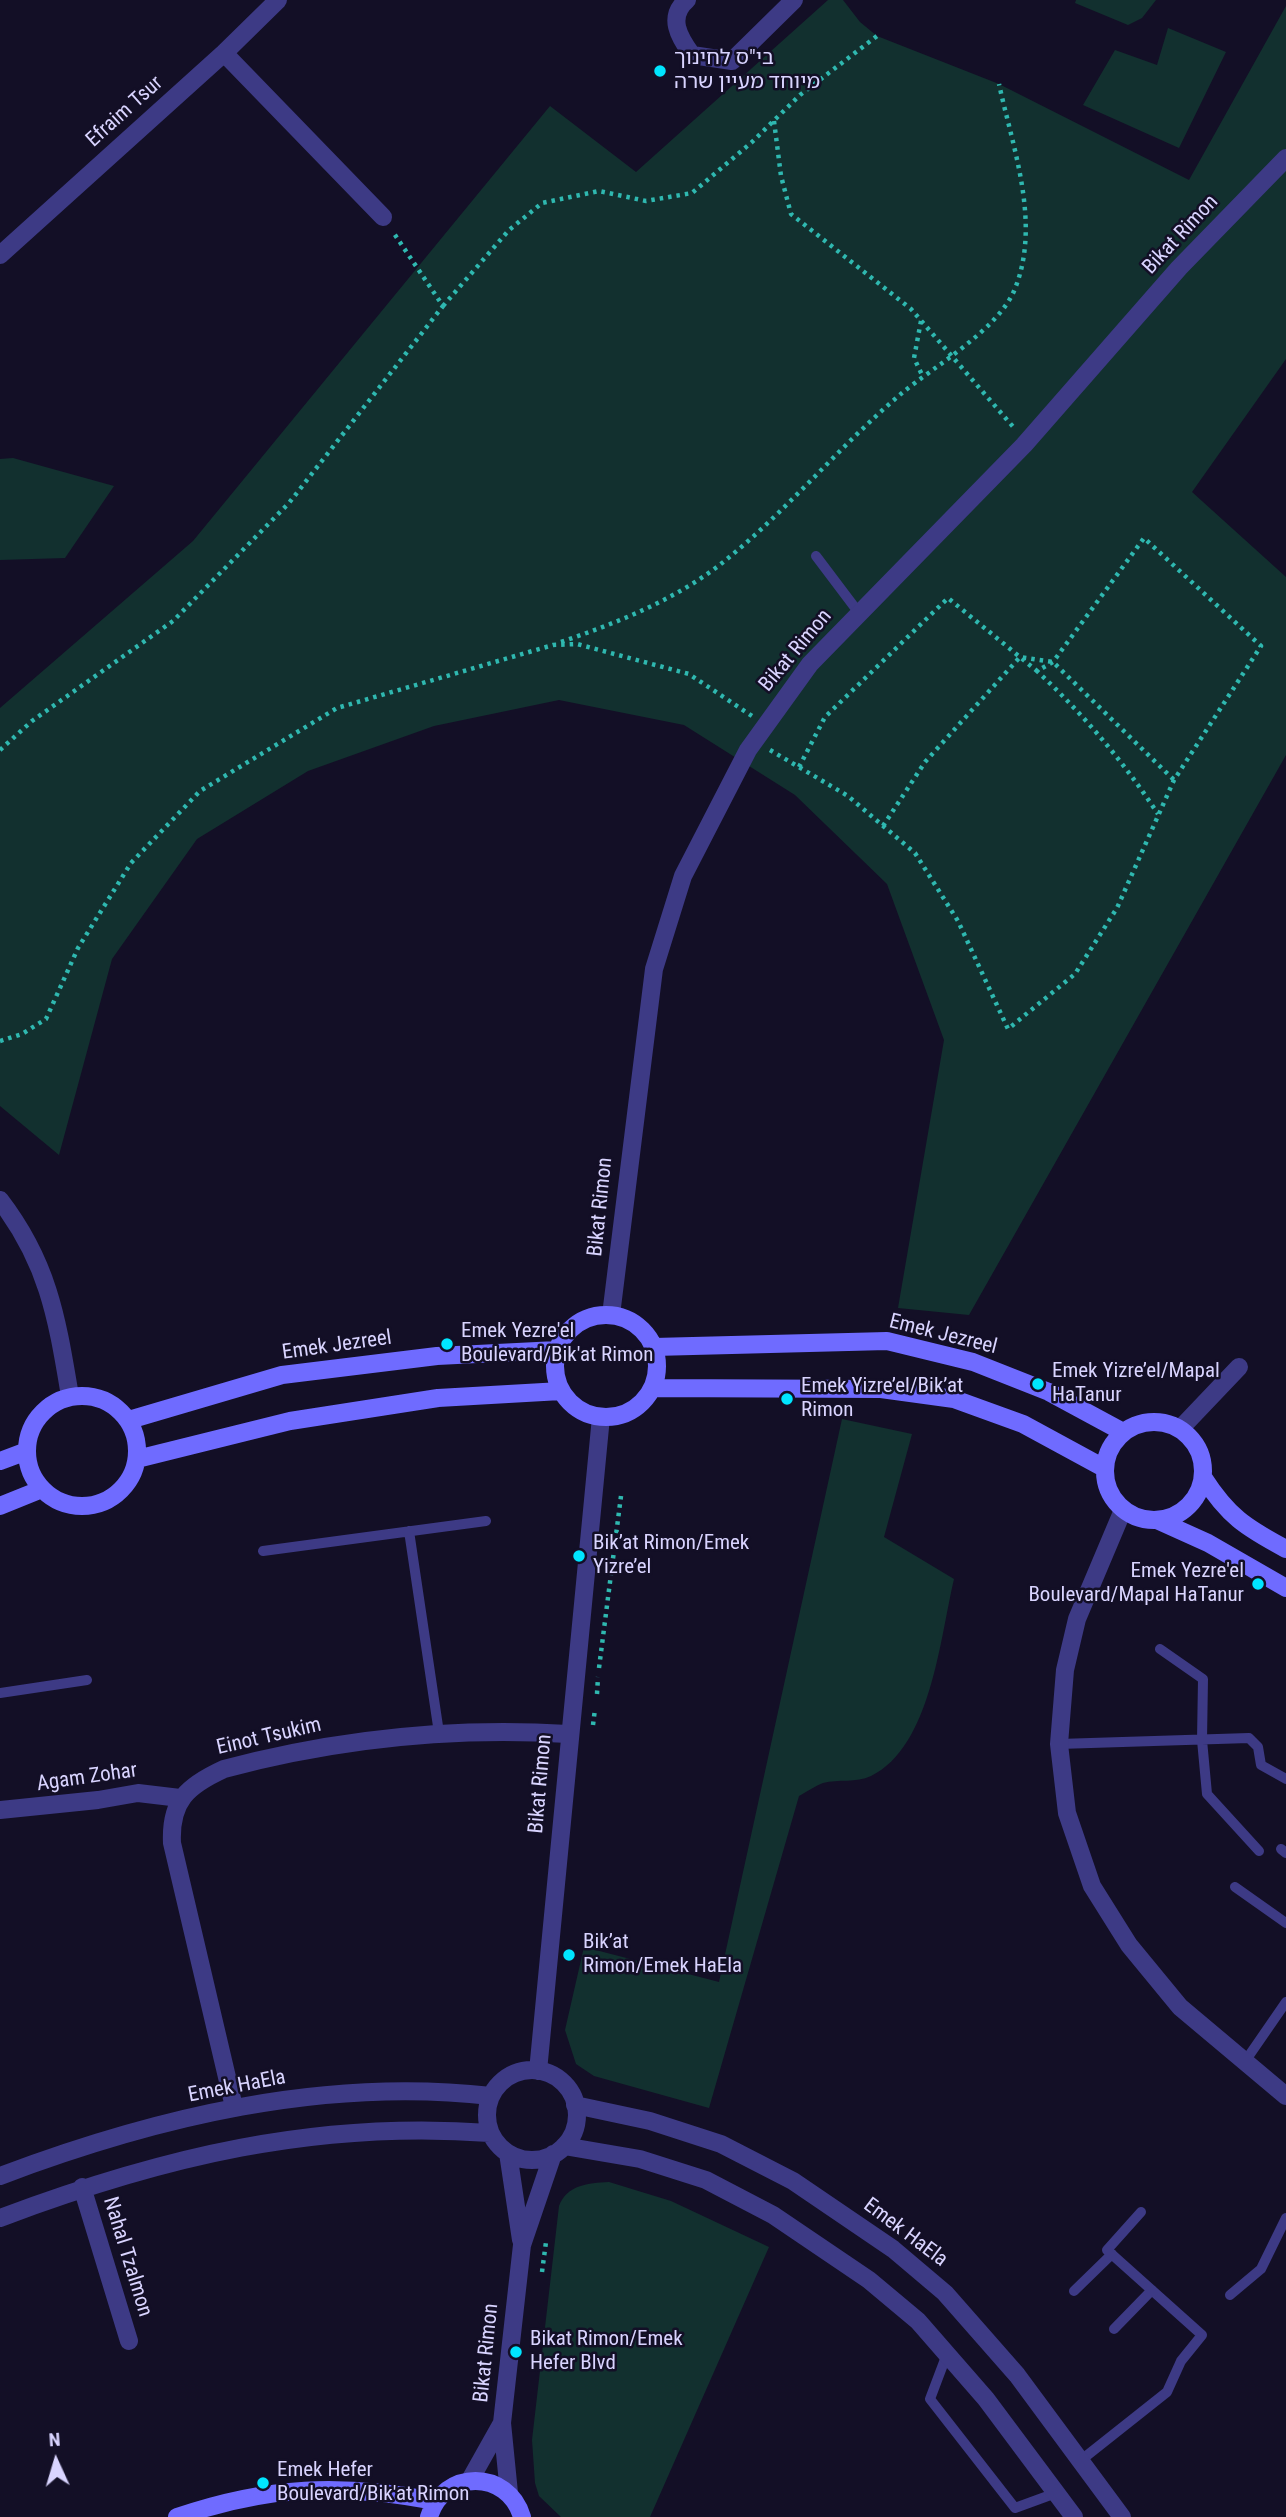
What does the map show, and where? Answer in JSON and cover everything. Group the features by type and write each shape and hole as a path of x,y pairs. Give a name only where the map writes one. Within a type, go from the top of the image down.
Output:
{"main road":[{"path":"600,1315 611,1315 637,1325 654,1347 657,1368 653,1388 636,1407 626,1413 601,1417 578,1409 561,1391 555,1371 557,1350 562,1339 578,1323 600,1315"},
{"name":"Emek Jezreel","path":"654,1347 887,1341 973,1362 1049,1392 1124,1432"},
{"name":"Emek Jezreel","path":"129,1420 282,1375 437,1356 557,1350"},
{"path":"653,1388 881,1389 954,1399 1023,1424 1104,1468"},
{"path":"137,1459 290,1421 438,1398 561,1391"},
{"path":"87,1395 103,1399 129,1420 137,1438 137,1459 125,1486 99,1504 68,1504 42,1489 31,1471 27,1451 35,1422 44,1410 70,1396 87,1395"},
{"path":"1203,1477 1198,1494 1187,1507 1157,1520 1146,1520 1123,1510 1109,1491 1104,1468 1110,1448 1124,1432 1145,1423 1169,1424 1180,1429 1198,1450 1203,1477 1223,1507 1250,1529 1286,1549"},
{"path":"0,1461 27,1451"},
{"path":"0,1506 42,1489"},
{"path":"1157,1520 1208,1543 1286,1588"},
{"path":"177,2517 215,2504 297,2489 389,2492 432,2509 445,2490 470,2480 496,2484 509,2493 522,2517"}],"street":[{"name":"Efraim Tsur","path":"0,255 224,53 278,0"},
{"path":"687,0 679,7 675,23 692,55 732,61 794,0"},
{"path":"224,53 383,217"},
{"name":"Bikat Rimon","path":"611,1315 654,969 683,876 760,732 810,664 1024,445 1179,268 1286,158"},
{"path":"0,1200 24,1232 55,1306 70,1396"},
{"path":"1180,1429 1239,1367"},
{"name":"Bikat Rimon","path":"538,2071 568,1734 601,1417"},
{"path":"1123,1510 1077,1619 1065,1670 1059,1744 1067,1813 1092,1886 1129,1945 1180,2007 1286,2096"},
{"name":"Einot Tsukim","path":"180,1798 208,1776 268,1757 358,1741 439,1733 516,1731 568,1734"},
{"name":"Agam Zohar","path":"0,1810 138,1793 180,1798"},
{"path":"180,1798 171,1818 172,1843 234,2107"},
{"path":"558,2150 575,2127 575,2105 562,2082 538,2071 516,2073 498,2086 487,2108 490,2133 508,2153 526,2160 558,2150 640,2159 706,2180 773,2215 869,2280 918,2320 986,2399 1074,2517"},
{"name":"Emek HaEla","path":"0,2176 70,2150 234,2107 332,2094 436,2090 491,2096"},
{"name":"Emek HaEla","path":"575,2105 650,2121 721,2144 793,2181 893,2249 945,2293 1017,2375 1122,2517"},
{"path":"0,2218 82,2187 242,2145 335,2132 435,2129 490,2133"},
{"name":"Bikat Rimon","path":"509,2493 502,2423 522,2245 558,2150"},
{"name":"Bikat Rimon","path":"508,2153 522,2245"},
{"name":"Nahal Tzalmon","path":"82,2187 129,2341"},
{"name":"Bikat Rimon","path":"470,2480 502,2423"}],"lane":[{"path":"816,556 859,613"},
{"path":"263,1551 486,1521"},
{"path":"409,1531 439,1733"},
{"path":"1160,1650 1203,1679 1202,1740 1207,1794 1259,1851"},
{"path":"0,1692 87,1680"},
{"path":"1059,1744 1249,1738 1258,1747 1261,1765 1286,1779"},
{"path":"1235,1887 1286,1923"},
{"path":"1246,2060 1286,2002"},
{"path":"1080,2461 1167,2392 1181,2361 1202,2334 1107,2250 1141,2212"},
{"path":"1230,2295 1261,2270 1286,2218"},
{"path":"1074,2291 1112,2254"},
{"path":"1114,2329 1152,2290"},
{"path":"947,2354 930,2399 1015,2508 1056,2493"}],"path":[{"path":"0,750 32,721 173,621 289,503 443,306 509,230 542,204 599,191 646,201 692,193 800,95 877,36"},
{"path":"0,1041 22,1034 46,1019 78,948 131,863 200,791 337,708 553,645 662,602 716,568 761,530 814,476 923,377 984,331 1014,292 1028,237 1020,181 999,84"},
{"path":"774,121 780,176 791,214 911,309 1018,432"},
{"path":"383,217 443,306"},
{"path":"921,320 914,358 923,377"},
{"path":"764,746 848,796 915,853 958,921 1008,1029 1074,974 1117,908 1174,780 1261,646 1144,538 1053,662 1037,671"},
{"path":"799,767 825,717 948,598 1037,671 1083,715 1131,772 1158,814"},
{"path":"553,645 577,644 689,674 757,720"},
{"path":"1020,657 1053,662 1174,780"},
{"path":"883,826 925,762 1020,657"},
{"path":"597,1694 621,1496"}],"green space":[{"path":"828,0 843,0 860,22 877,36 999,84 1189,180 1286,6 1286,359 1192,492 1286,577 1286,755 969,1315 898,1308 944,1040 887,884 795,795 684,725 559,700 434,726 308,771 197,839 112,959 59,1155 0,1106 0,708 193,541 550,106 636,172"},
{"path":"1076,0 1156,0 1142,18 1128,25 1075,3"},
{"path":"1168,28 1226,52 1179,148 1083,105 1115,50 1157,65"},
{"path":"13,458 114,486 65,558 0,560 0,459"},
{"path":"842,1419 912,1434 884,1537 954,1579 930,1689 920,1716 907,1741 891,1762 871,1776 823,1783 799,1796 709,2108 594,2076 576,2064 565,2030 584,1947 719,1982"},
{"path":"609,2182 671,2201 769,2247 650,2517 561,2517 539,2496 535,2483 532,2440 559,2206 567,2194 579,2186"}],"place":[{"name":"בי\"ס לחינוך מיוחד מעיין שרה","path":"660,71"},
{"name":"Emek Yezre'el Boulevard/Bik'at Rimon","path":"447,1344"},
{"name":"Emek Yizre’el/Mapal HaTanur","path":"1038,1384"},
{"name":"Emek Yizre’el/Bik’at Rimon","path":"787,1399"},
{"name":"Bik’at Rimon/Emek Yizre’el","path":"579,1556"},
{"name":"Emek Yezre'el Boulevard/Mapal HaTanur","path":"1258,1584"},
{"name":"Bik’at Rimon/Emek HaEla","path":"569,1955"},
{"name":"Bikat Rimon/Emek Hefer Blvd","path":"516,2352"},
{"name":"Emek Hefer Boulevard/Bik'at Rimon","path":"263,2483"}]}
